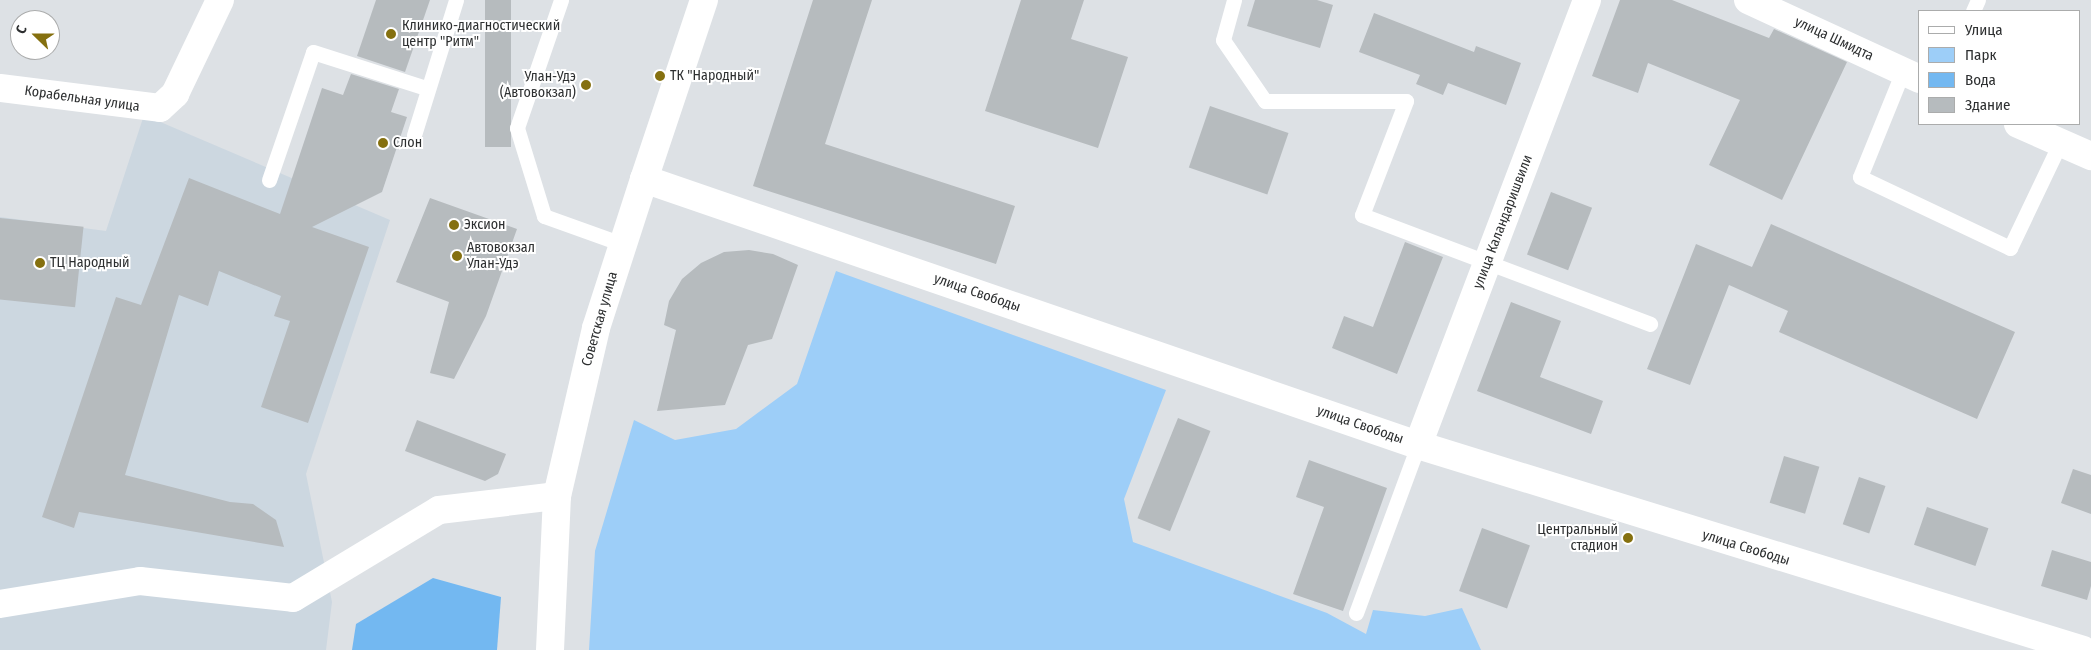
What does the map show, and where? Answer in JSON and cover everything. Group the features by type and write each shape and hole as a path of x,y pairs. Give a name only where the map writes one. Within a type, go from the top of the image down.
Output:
{"street":[{"name":"Корабельная улица","path":"0,88 160,108 175,94 220,0"},
{"name":"Советская улица","path":"550,650 557,496 596,328 622,244 704,0"},
{"name":"улица Каландаришвили","path":"1418,445 1587,0"},
{"name":"улица Шмидта","path":"1748,0 1911,75"},
{"path":"2020,125 2091,156"},
{"name":"улица Свободы","path":"644,179 1418,445 2083,650"},
{"path":"0,604 140,581 293,598 439,510 557,496"}],"lane":[{"path":"414,135 426,88 456,0"},
{"path":"561,0 517,128 544,216 622,244"},
{"path":"1234,0 1223,40 1265,101 1406,101 1362,215 1650,324"},
{"path":"269,180 314,52 426,88"},
{"path":"1911,75 1860,177 2010,248 2060,143"},
{"path":"1356,613 1418,445"}],"shaded area":[{"path":"144,115 390,220 306,474 332,602 326,650 0,650 0,217 106,231"}],"green space":[{"path":"836,271 1166,390 1124,499 1133,542 1327,613 1366,634 1373,610 1425,616 1462,608 1481,650 589,650 595,551 634,420 675,440 736,429 797,384"}],"water":[{"path":"433,578 501,597 497,650 352,650 356,624"}],"building":[{"name":"Клинико-диагностический центр \"Ритм\"","path":"376,0 430,0 405,72 357,56"},
{"path":"485,0 511,0 511,147 485,147"},
{"path":"813,0 872,0 825,144 1015,206 996,264 753,186"},
{"path":"1021,0 1084,0 1071,39 1128,57 1098,148 985,111"},
{"path":"1255,0 1317,0 1333,5 1320,48 1247,26"},
{"path":"1620,0 1672,0 1769,38 1774,29 1847,62 1782,200 1709,165 1740,100 1648,63 1638,93 1592,76"},
{"path":"1374,13 1474,52 1476,46 1521,63 1506,105 1448,83 1443,95 1416,84 1420,75 1359,52"},
{"path":"351,74 399,89 391,112 407,117 382,192 312,227 369,247 308,423 261,407 290,321 274,316 281,296 219,271 208,306 179,295 125,475 230,502 253,504 276,520 284,547 79,512 74,528 42,517 116,297 141,305 189,178 280,214 322,88 343,95"},
{"path":"1210,106 1288,133 1267,194 1189,167"},
{"path":"1551,192 1592,208 1568,270 1527,255"},
{"name":"Автовокзал Улан-Удэ","path":"430,198 517,229 486,316 454,379 430,373 449,302 396,282"},
{"name":"ТЦ Народный","path":"0,218 84,227 75,307 0,299"},
{"path":"1771,224 2015,332 1977,419 1779,332 1788,311 1729,285 1690,385 1647,369 1696,244 1752,267"},
{"path":"1405,242 1443,257 1397,374 1332,348 1344,316 1373,327"},
{"path":"749,250 773,254 798,265 772,339 748,345 725,405 657,411 676,330 664,325 669,301 682,279 701,263 724,252"},
{"path":"1511,302 1561,321 1540,377 1603,401 1591,434 1477,391"},
{"path":"1178,418 1210,431 1170,531 1138,518"},
{"path":"417,420 506,454 498,474 485,481 405,451"},
{"path":"1784,456 1819,467 1805,514 1770,503"},
{"path":"1309,460 1387,488 1343,611 1293,594 1324,507 1296,497"},
{"path":"2073,469 2091,475 2091,514 2061,503"},
{"path":"1859,477 1885,486 1869,533 1843,524"},
{"path":"1927,507 1988,528 1975,566 1914,545"},
{"path":"1482,528 1530,545 1507,608 1459,591"},
{"path":"2052,550 2091,562 2091,586 2087,600 2041,586"}],"place":[{"name":"Клинико-диагностический центр \"Ритм\"","path":"391,34"},
{"name":"ТК \"Народный\"","path":"660,76"},
{"name":"Улан-Удэ (Автовокзал)","path":"586,85"},
{"name":"Слон","path":"383,143"},
{"name":"Эксион","path":"454,225"},
{"name":"Автовокзал Улан-Удэ","path":"457,256"},
{"name":"ТЦ Народный","path":"40,263"},
{"name":"Центральный стадион","path":"1628,538"}]}
